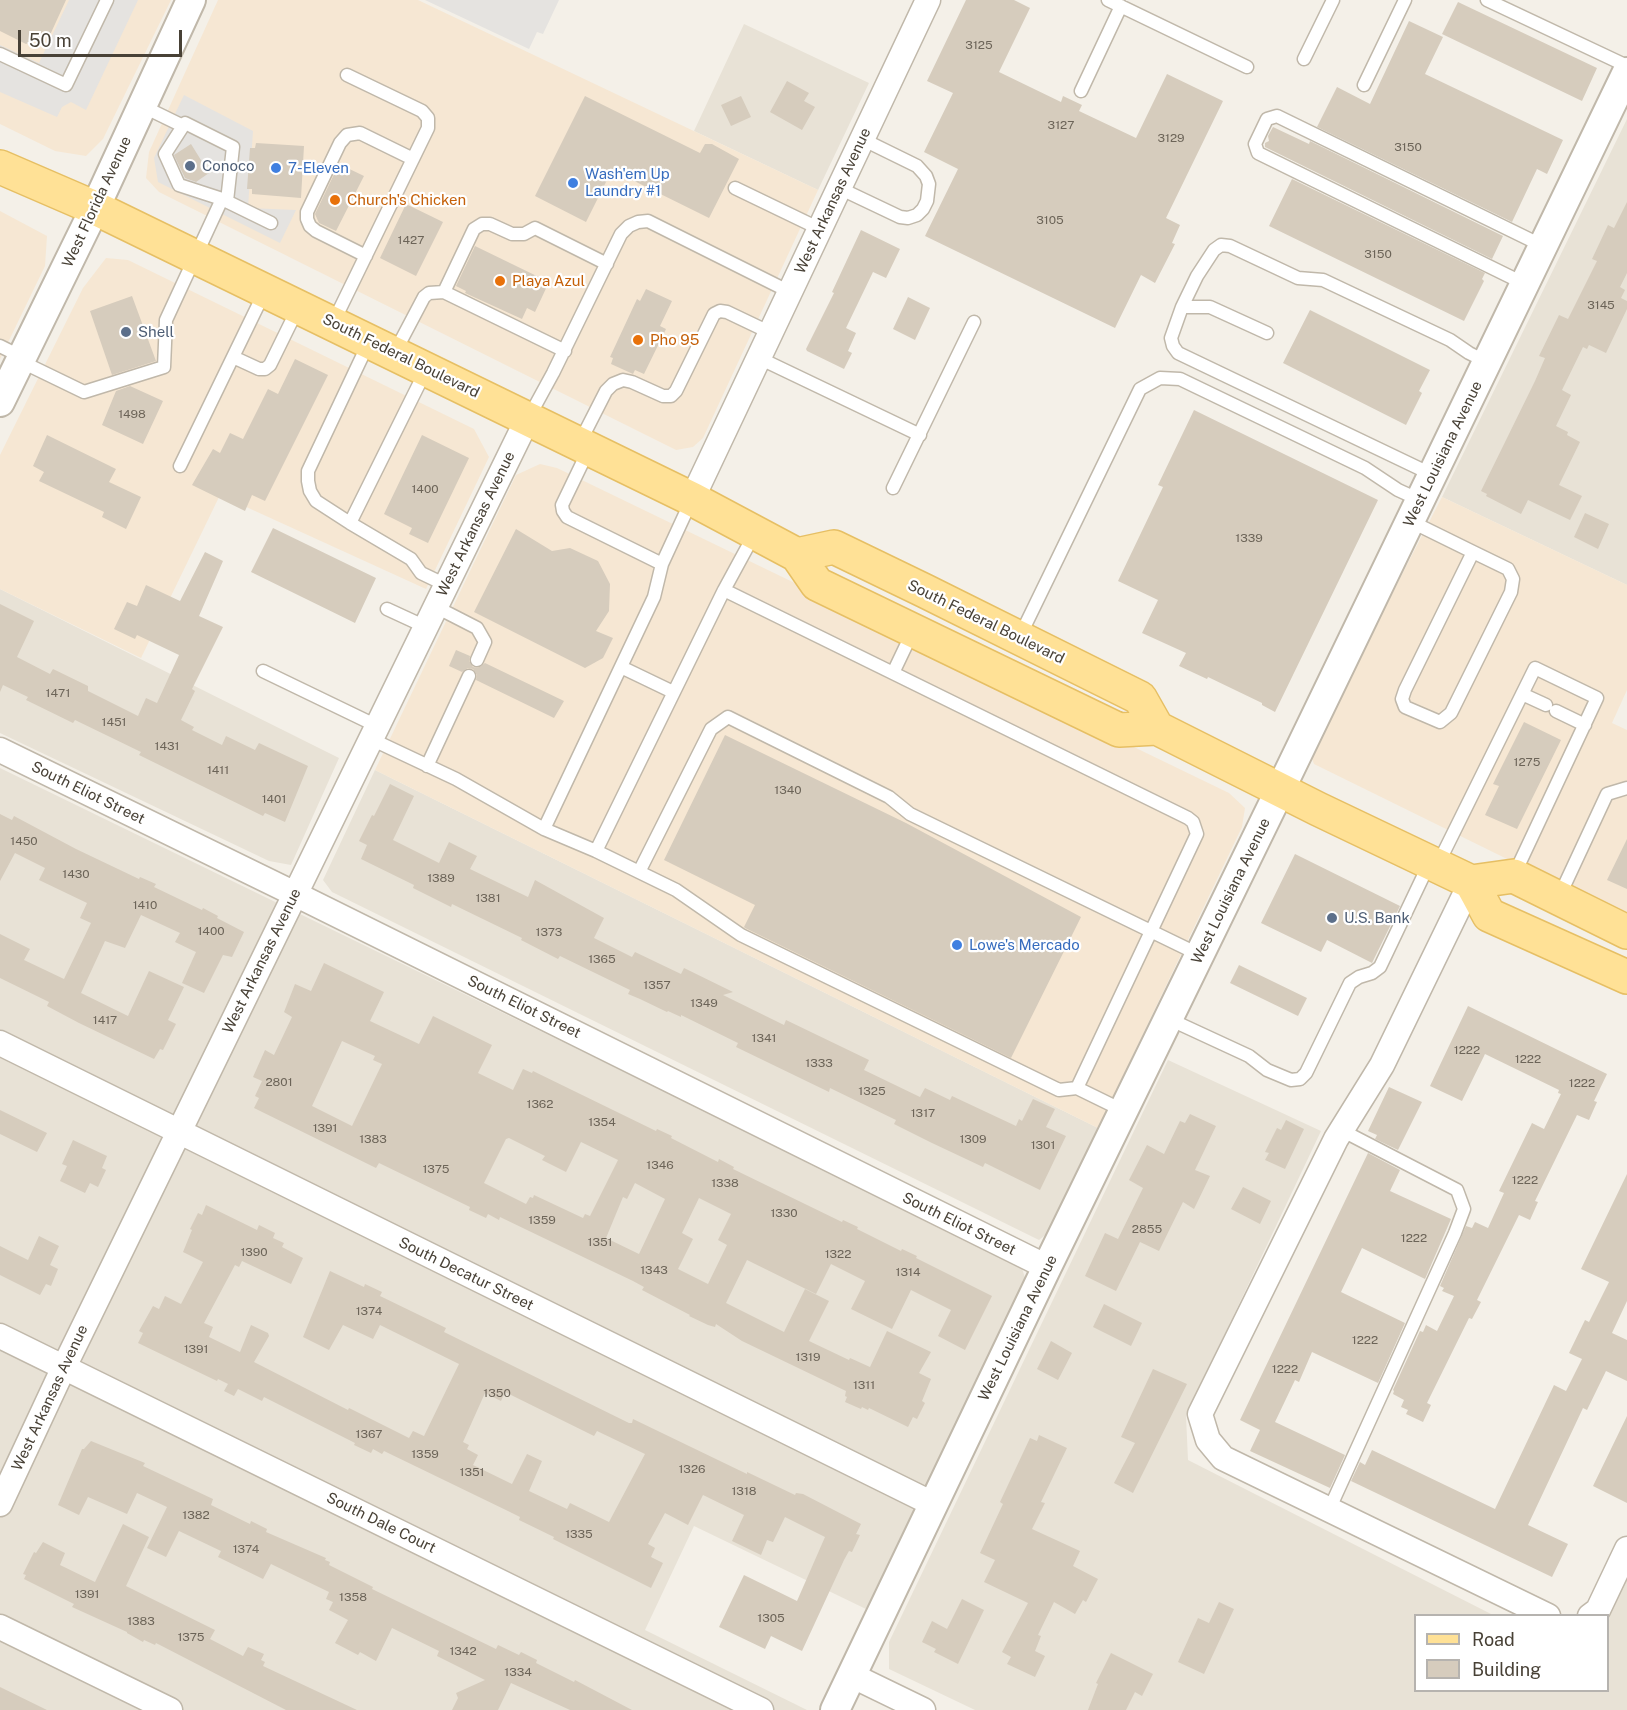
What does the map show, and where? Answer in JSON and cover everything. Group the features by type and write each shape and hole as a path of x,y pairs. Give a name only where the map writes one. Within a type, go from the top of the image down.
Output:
{"main road":[{"name":"South Federal Boulevard","path":"0,167 95,208 693,499 797,555 817,584 1119,730 1157,728 1471,882"},
{"name":"South Federal Boulevard","path":"797,555 834,547 1140,698 1157,728"},
{"path":"1627,932 1514,876 1471,882 1489,915 1627,977"}],"street":[{"name":"West Florida Avenue","path":"0,402 14,354 95,208 191,0"},
{"name":"West Arkansas Avenue","path":"693,499 928,0"},
{"name":"West Louisiana Avenue","path":"835,1710 1047,1267 1281,790 1627,72"},
{"name":"West Arkansas Avenue","path":"0,1504 178,1132 528,418"},
{"name":"South Eliot Street","path":"0,750 1047,1267"},
{"path":"1471,882 1382,1065 1341,1130 1200,1414 1208,1440 1223,1458 1544,1614"},
{"name":"South Decatur Street","path":"0,1043 933,1504"},
{"name":"South Dale Court","path":"0,1336 761,1710"},
{"path":"1593,1614 1598,1610 1627,1549"},
{"path":"0,1627 170,1710"},
{"path":"853,1676 923,1710"}],"lane":[{"path":"0,54 66,85 107,0"},
{"path":"1108,0 1246,67"},
{"path":"1304,59 1333,0"},
{"path":"1364,85 1405,0"},
{"path":"1486,0 1627,66"},
{"path":"1081,91 1121,6"},
{"path":"333,323 428,128 428,118 422,111 346,75"},
{"path":"142,106 183,126"},
{"path":"1525,284 1258,153 1255,144 1267,119 1277,116 1543,246"},
{"path":"14,354 84,392 164,367 166,320 194,256 224,200 233,147 185,123 165,154 179,185 224,200 271,223"},
{"path":"366,256 316,231 307,219 308,212 340,143 347,135 360,133 413,159"},
{"path":"839,188 900,217 908,218 916,215 927,201 929,184 926,176 917,166 862,139"},
{"path":"735,188 820,229"},
{"path":"528,418 565,351 621,234 629,226 648,221 790,292"},
{"path":"444,292 474,229 482,224 490,224 512,234 524,234 535,228 607,264"},
{"path":"1433,475 1178,353 1171,338 1182,307 1197,276 1214,250 1221,245 1230,246 1298,278 1323,280 1450,340 1488,362"},
{"path":"180,466 265,291"},
{"path":"446,585 421,573 411,559 316,501 310,491 309,471 383,347 429,293 444,292 565,351"},
{"path":"233,357 259,369 265,369 270,365 299,307"},
{"path":"1182,307 1210,307 1267,333"},
{"path":"662,564 567,517 563,511 562,505 606,392 614,384 623,380 633,382 663,396 671,396 676,391 714,314 720,311 727,312 771,333"},
{"path":"893,488 974,322"},
{"path":"759,358 920,435"},
{"path":"350,523 426,368"},
{"path":"1019,638 1140,388 1160,378 1180,379 1365,468 1398,490 1415,511 1473,552 1508,569 1513,579 1511,592 1452,713 1440,722 1405,707 1402,699 1473,552"},
{"path":"544,829 654,597 662,564 693,499"},
{"path":"596,851 724,590 755,533"},
{"path":"724,590 1193,822 1197,834 1077,1088"},
{"path":"387,609 477,628 485,642 477,660"},
{"path":"893,673 913,630"},
{"path":"621,667 673,692"},
{"path":"1169,1019 1249,1056 1275,1073 1291,1080 1300,1079 1306,1073 1350,983 1359,977 1372,974 1380,967 1535,668 1597,698 1514,876"},
{"path":"262,671 374,732 427,766 544,829 596,851 676,890 741,935 1059,1090 1077,1088 1124,1111"},
{"path":"427,766 469,676"},
{"path":"1522,694 1585,724"},
{"path":"639,872 711,729 728,717 889,797 910,814 1200,955"},
{"path":"1558,898 1607,794 1627,788"},
{"path":"1329,1510 1464,1209 1457,1190 1341,1130"}],"shaded area":[{"path":"0,0 171,0 103,139 86,156 55,151 0,124"},
{"path":"69,0 138,0 86,110 71,102 62,107 57,117 0,92 0,45 39,63"},
{"path":"218,0 418,0 818,190 703,438 693,447 676,450 159,192 146,178 149,152"},
{"path":"425,0 559,0 543,34 537,32 529,49"},
{"path":"744,24 869,83 818,190 694,131"},
{"path":"184,95 253,131 248,208 296,210 280,243 158,182 154,158"},
{"path":"1627,119 1627,585 1442,497"},
{"path":"0,211 47,236 45,266 0,359"},
{"path":"106,258 128,260 474,429 489,457 426,589 220,495 141,658 0,589 0,455 83,288"},
{"path":"540,464 557,468 1229,793 1245,808 1242,827 1098,1128 375,770 516,475"},
{"path":"1442,497 1627,585 1627,690 1612,723 1627,730 1627,918 1314,764 1311,756 1319,735"},
{"path":"0,589 339,758 291,865 269,861 0,733"},
{"path":"0,768 1021,1265 1025,1278 866,1609 694,1526 645,1630 807,1710 0,1710"},
{"path":"375,770 1098,1128 1049,1232 1039,1240 332,892 323,880"},
{"path":"1168,1060 1321,1131 1186,1416 1188,1460 1491,1614 1414,1614 1414,1692 1609,1692 1609,1614 1627,1565 1627,1710 975,1710 889,1669 889,1642"}],"building":[{"path":"0,0 66,0 50,35 26,44 0,31"},
{"path":"966,0 1014,0 1030,8 999,72 1061,102 1063,96 1082,105 1079,111 1136,138 1167,74 1223,101 1166,218 1180,225 1172,243 1175,244 1155,283 1141,275 1115,328 925,236 958,169 924,152 953,93 927,81"},
{"path":"1458,2 1597,68 1582,101 1442,34"},
{"path":"1409,21 1443,37 1425,74 1563,140 1547,174 1537,169 1512,222 1317,127 1337,87 1370,104"},
{"path":"787,81 809,93 804,101 815,107 802,130 770,112"},
{"path":"585,96 700,153 705,144 712,144 739,159 709,218 612,170 586,222 535,196"},
{"path":"741,96 751,117 731,126 721,105"},
{"path":"1273,127 1309,144 1310,141 1503,236 1492,259 1265,147"},
{"name":"7-Eleven","path":"256,143 304,146 301,198 252,194 252,189 247,189 250,148 255,148"},
{"path":"191,144 209,173 196,182 185,178 174,155"},
{"path":"339,164 364,176 336,231 319,223 315,214"},
{"path":"1292,179 1485,273 1482,279 1484,281 1464,321 1269,226"},
{"path":"1627,202 1627,273 1620,287 1625,290 1621,298 1627,301 1627,309 1606,353 1589,345 1587,349 1583,347 1562,390 1571,395 1556,426 1580,442 1559,485 1582,496 1570,520 1528,500 1521,514 1486,496 1487,494 1481,491 1535,381 1545,358 1539,356 1559,315 1568,319 1597,261 1592,259 1608,225 1614,228"},
{"path":"406,204 443,222 416,276 380,258"},
{"path":"861,230 900,249 886,278 873,272 846,328 856,333 848,351 852,353 844,369 806,349 834,293 832,292"},
{"path":"475,246 549,282 535,312 527,308 522,319 465,293 466,291 456,286"},
{"path":"646,289 672,301 660,326 666,329 644,374 635,370 633,374 611,364 613,358 610,357 637,299 640,301"},
{"path":"132,296 156,361 112,375 90,311"},
{"path":"908,297 930,308 915,340 893,329"},
{"path":"1310,310 1430,370 1419,391 1422,393 1406,425 1283,363"},
{"path":"295,359 328,375 265,501 252,495 245,511 192,485 213,449 220,453 230,433 243,439 268,389 278,394"},
{"path":"130,386 163,401 143,444 102,425 116,391"},
{"path":"1194,410 1378,500 1275,712 1262,703 1208,677 1207,679 1179,666 1186,653 1142,633 1158,600 1118,581 1163,487 1158,485"},
{"path":"47,435 116,469 109,482 141,497 126,529 102,517 104,512 39,481 44,472 33,466"},
{"path":"422,435 469,458 428,543 409,534 412,528 384,514"},
{"path":"1585,513 1609,524 1598,549 1574,537"},
{"path":"273,528 376,578 355,623 251,572"},
{"path":"516,529 552,551 570,548 598,561 610,584 609,611 596,631 613,638 603,658 585,668 474,612"},
{"path":"205,552 223,561 199,616 223,627 192,689 195,691 181,720 194,727 192,730 222,745 226,736 255,750 259,743 308,766 285,822 265,813 263,816 139,755 141,752 75,720 73,723 26,700 28,697 3,685 0,692 0,604 34,621 17,657 50,674 53,669 88,686 88,691 138,716 146,698 157,703 179,655 137,635 135,639 114,629 127,602 137,606 146,585 180,601"},
{"path":"456,650 470,656 469,661 473,667 478,668 485,663 564,701 554,718 476,680 477,675 473,669 468,668 462,672 449,666"},
{"path":"1524,722 1561,740 1517,829 1485,815 1499,786 1493,784"},
{"path":"725,735 906,823 1081,917 1011,1058 745,928 755,905 664,860"},
{"path":"390,784 414,796 393,840 439,863 449,842 477,856 470,869 528,897 535,880 604,918 594,938 632,957 635,952 681,974 684,968 733,992 723,995 784,1025 786,1020 869,1060 864,1070 920,1097 925,1088 950,1100 952,1096 1016,1126 1019,1119 1022,1121 1033,1099 1055,1109 1046,1127 1066,1136 1040,1190 985,1163 983,1167 932,1143 894,1124 896,1120 830,1088 829,1092 736,1047 738,1043 681,1015 681,1017 667,1012 628,994 630,990 560,956 558,959 521,940 522,938 452,904 451,907 413,888 414,885 361,859 367,845 359,841"},
{"path":"0,814 12,820 14,816 76,849 139,879 140,877 156,884 154,887 202,910 203,908 244,932 232,957 223,955 204,993 182,983 196,952 175,942 180,933 141,915 125,948 105,941 81,993 128,1016 149,971 184,987 168,1020 176,1024 163,1050 160,1049 154,1059 79,1023 47,1006 49,1002 0,978 0,934 30,949 24,960 64,979 91,923 80,918 87,903 39,880 45,868 15,853 0,881"},
{"path":"1627,839 1627,889 1607,880"},
{"path":"1295,854 1400,906 1372,963 1327,940 1321,952 1261,923"},
{"path":"324,963 384,992 370,1021 419,1044 433,1016 492,1045 478,1073 513,1090 523,1069 532,1073 533,1071 656,1131 657,1129 672,1136 671,1138 718,1162 719,1159 734,1167 733,1169 842,1222 843,1220 858,1227 857,1229 901,1251 902,1249 917,1256 916,1258 992,1296 965,1350 938,1336 951,1310 911,1290 892,1329 851,1309 865,1281 831,1264 816,1294 747,1260 726,1303 784,1332 805,1289 829,1301 809,1341 870,1367 887,1331 931,1352 919,1373 931,1379 922,1401 925,1403 917,1419 913,1417 908,1427 869,1408 868,1410 862,1407 861,1409 845,1402 846,1391 742,1341 716,1324 715,1327 708,1325 689,1316 642,1290 644,1287 633,1281 500,1217 499,1220 488,1214 486,1218 469,1210 470,1207 379,1163 376,1168 254,1108 259,1098 255,1096 262,1081 253,1077 265,1050 274,1055 292,1017 284,1012 295,984 311,991","holes":["342,1041 375,1056 373,1060 382,1064 352,1126 312,1106","509,1138 545,1156 542,1160 566,1172 581,1142 618,1160 590,1216 585,1214 583,1218 534,1195 526,1204 484,1183 506,1139","635,1183 665,1199 639,1254 606,1238 623,1197 627,1199","699,1198 731,1214 718,1240 727,1245 708,1284 678,1269 693,1239 682,1233"]},
{"path":"1239,965 1307,998 1298,1016 1230,983"},
{"path":"1468,1006 1607,1074 1594,1101 1597,1102 1589,1120 1577,1115 1535,1201 1538,1202 1530,1220 1519,1215 1477,1300 1481,1302 1472,1319 1469,1318 1427,1403 1431,1405 1423,1422 1406,1414 1408,1410 1401,1407 1404,1400 1393,1394 1393,1390 1420,1331 1423,1332 1426,1325 1437,1331 1454,1296 1442,1291 1444,1288 1440,1286 1466,1226 1472,1228 1475,1222 1488,1228 1504,1193 1499,1191 1532,1123 1544,1129 1561,1094 1558,1093 1559,1090 1485,1054 1462,1101 1430,1086"},
{"path":"1389,1087 1422,1102 1398,1150 1375,1139 1377,1135 1368,1131"},
{"path":"0,1110 47,1133 37,1152 0,1134"},
{"path":"1190,1114 1216,1126 1195,1170 1210,1176 1194,1209 1183,1202 1159,1251 1140,1242 1116,1291 1085,1276 1105,1233 1118,1239 1143,1188 1129,1180 1147,1145 1164,1154 1180,1121 1185,1123"},
{"path":"1286,1120 1304,1129 1285,1169 1265,1160 1269,1153 1265,1152 1277,1128 1281,1130"},
{"path":"73,1140 107,1156 102,1168 106,1170 98,1187 90,1183 85,1193 60,1181 67,1166 62,1164"},
{"path":"1368,1153 1400,1170 1390,1191 1451,1219 1425,1279 1362,1248 1341,1292 1405,1323 1378,1383 1312,1352 1299,1382 1295,1380 1275,1422 1345,1455 1330,1488 1250,1451 1260,1430 1240,1420"},
{"path":"1627,1174 1627,1301 1612,1333 1627,1340 1627,1381 1606,1371 1587,1410 1583,1408 1528,1525 1568,1544 1552,1577 1351,1481 1360,1462 1365,1465 1372,1450 1495,1509 1554,1385 1566,1391 1582,1359 1569,1353 1585,1320 1589,1322 1609,1282 1581,1269"},
{"path":"1243,1187 1271,1201 1260,1224 1231,1209"},
{"path":"206,1205 257,1230 259,1225 275,1233 273,1238 284,1243 282,1247 303,1258 291,1284 242,1261 239,1267 235,1265 204,1323 213,1327 209,1337 240,1352 251,1325 268,1333 269,1336 254,1362 348,1410 349,1408 409,1438 413,1431 424,1436 459,1364 380,1325 373,1339 343,1325 329,1350 303,1337 330,1271 364,1287 365,1284 382,1292 380,1296 446,1328 444,1332 629,1423 632,1423 633,1419 747,1474 747,1472 795,1495 796,1493 803,1494 861,1524 856,1534 860,1535 852,1552 849,1551 844,1560 802,1651 771,1636 765,1649 719,1627 744,1575 797,1601 825,1537 785,1517 773,1542 767,1540 761,1555 732,1541 744,1515 703,1495 688,1525 665,1513 648,1544 655,1548 651,1557 663,1563 651,1588 553,1539 554,1537 519,1520 520,1517 384,1451 382,1454 373,1449 371,1453 264,1397 262,1401 238,1389 234,1396 224,1391 228,1384 218,1379 217,1381 138,1343 143,1333 139,1331 153,1306 159,1309 165,1296 181,1304 203,1262 183,1252 198,1213 202,1215","holes":["505,1392 594,1436 597,1431 645,1454 609,1522 570,1503 567,1509 529,1491 542,1461 527,1454 512,1484 473,1465 478,1455 467,1449 469,1445 463,1442 485,1393 501,1401"]},
{"path":"39,1236 59,1246 50,1265 58,1269 51,1286 46,1284 40,1295 0,1275 0,1246 28,1260"},
{"path":"1104,1304 1142,1323 1131,1346 1093,1327"},
{"path":"1051,1341 1072,1353 1058,1380 1037,1369"},
{"path":"1153,1369 1187,1384 1133,1493 1114,1483 1135,1443 1121,1437"},
{"path":"1627,1416 1627,1503 1593,1486"},
{"path":"1039,1435 1067,1448 1041,1502 1045,1503 1032,1529 1080,1551 1073,1566 1098,1579 1086,1602 1083,1600 1075,1614 1054,1602 1038,1635 1041,1636 1035,1651 1045,1656 1035,1677 1007,1664 1011,1657 1002,1652 1028,1603 984,1582 995,1560 980,1553 1003,1504 1000,1502 1030,1438 1037,1441"},
{"path":"91,1441 145,1463 143,1466 213,1499 211,1505 250,1524 251,1521 267,1529 266,1532 326,1558 325,1560 330,1562 329,1565 373,1587 372,1589 496,1649 498,1645 519,1655 521,1652 537,1660 536,1663 574,1682 575,1680 632,1710 570,1710 511,1683 498,1710 452,1710 458,1698 456,1693 485,1680 437,1656 439,1651 392,1628 376,1661 360,1652 358,1655 335,1643 348,1620 329,1610 333,1602 326,1599 329,1592 271,1564 263,1579 218,1557 221,1551 179,1531 166,1557 147,1548 167,1507 137,1493 127,1514 88,1497 79,1515 58,1505 82,1449"},
{"path":"123,1524 149,1537 126,1586 215,1630 210,1639 243,1656 248,1647 264,1654 261,1660 265,1662 263,1666 357,1710 286,1710 156,1643 155,1645 144,1640 143,1642 127,1632 72,1607 74,1604 24,1579 26,1575 23,1574 34,1552 36,1553 43,1542 65,1553 60,1565 95,1582"},
{"path":"962,1599 984,1610 958,1664 934,1652 936,1649 922,1642 932,1621 947,1629"},
{"path":"1219,1602 1234,1609 1204,1674 1178,1662 1198,1618 1209,1623"},
{"path":"1111,1653 1153,1674 1142,1696 1135,1692 1126,1710 1088,1710 1098,1684 1096,1683"},
{"path":"0,1687 47,1710 0,1710"}],"place":[{"name":"Conoco","path":"190,166"},
{"name":"7-Eleven","path":"276,168"},
{"name":"Wash'em Up Laundry #1","path":"573,183"},
{"name":"Church's Chicken","path":"335,200"},
{"name":"Playa Azul","path":"500,281"},
{"name":"Shell","path":"126,332"},
{"name":"Pho 95","path":"638,340"},
{"name":"U.S. Bank","path":"1332,918"},
{"name":"Lowe's Mercado","path":"957,945"}]}
